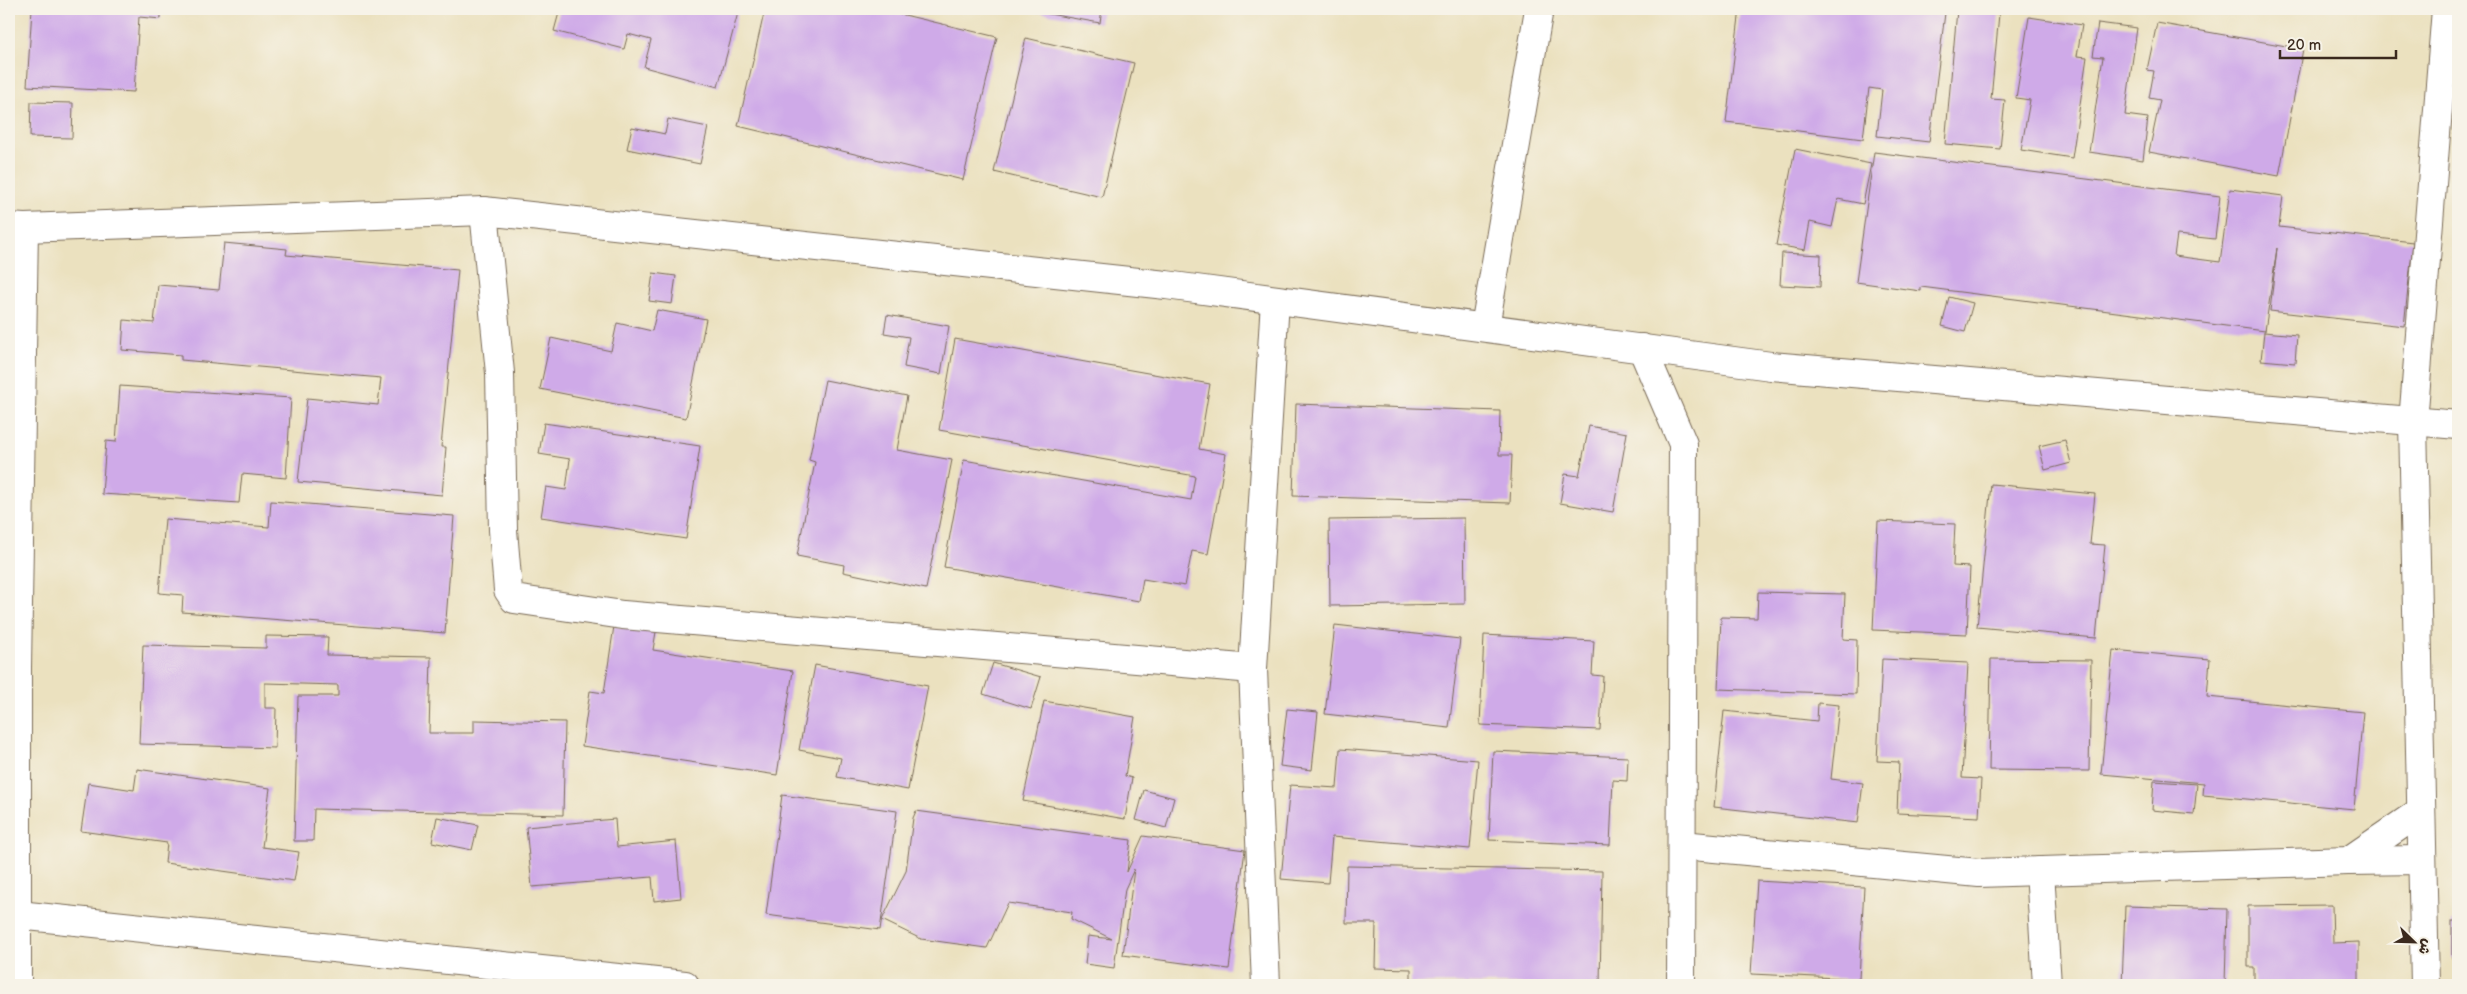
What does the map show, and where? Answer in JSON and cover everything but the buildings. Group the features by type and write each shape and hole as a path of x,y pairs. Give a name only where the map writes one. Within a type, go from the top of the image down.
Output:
{"street":[{"path":"1485,327 1539,9"},
{"path":"2425,985 2413,422 2450,14"},
{"path":"18,985 13,914 16,228 484,211 1156,284 1771,366 2458,425"},
{"path":"484,211 500,373 504,530 508,590 514,599 622,615 1253,669"},
{"path":"1266,985 1253,669 1275,300"},
{"path":"1642,348 1683,444 1681,985"},
{"path":"2348,861 2421,811"},
{"path":"1682,844 1979,873 2422,860"},
{"path":"2040,871 2046,985"},
{"path":"13,914 685,985"}]}
